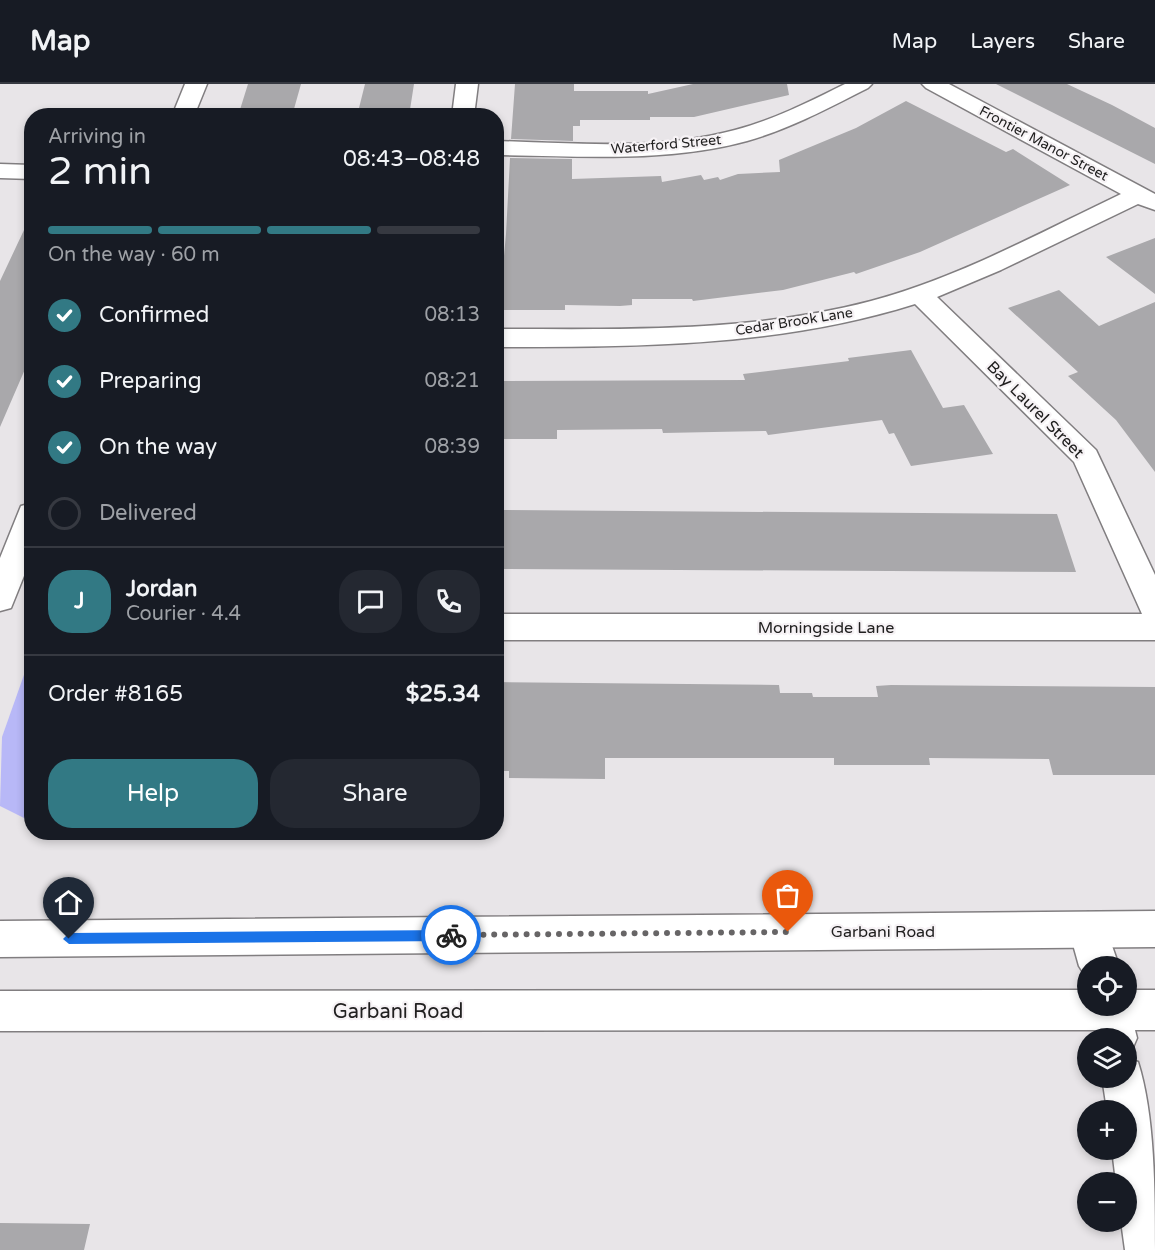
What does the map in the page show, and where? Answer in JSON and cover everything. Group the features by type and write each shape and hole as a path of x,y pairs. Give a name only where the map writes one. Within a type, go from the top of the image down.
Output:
{"street":[{"path":"186,108 196,84"},
{"path":"464,108 467,84"},
{"name":"Waterford Street","path":"504,148 629,149 694,144 736,137 773,126 861,84"},
{"name":"Frontier Manor Street","path":"933,84 1147,199"},
{"path":"0,171 24,171"},
{"name":"Cedar Brook Lane","path":"504,338 635,338 736,331 838,317 919,294 1147,199"},
{"name":"Bay Laurel Street","path":"919,294 1086,457 1155,609"},
{"path":"0,599 24,535"},
{"name":"Morningside Lane","path":"504,627 1155,627"},
{"name":"Garbani Road","path":"0,939 1155,929"},
{"path":"1088,930 1097,956"},
{"name":"Garbani Road","path":"0,1011 1114,1018 1155,1010"},
{"path":"1125,1088 1147,1250"}],"water":[{"path":"24,675 24,818 0,806 2,737"}],"building":[{"path":"248,84 301,84 294,108 240,108"},
{"path":"365,84 414,84 410,108 359,108"},
{"path":"515,84 574,84 574,91 648,91 648,94 693,84 787,84 789,95 694,117 650,117 650,120 580,120 580,126 573,126 573,141 511,139"},
{"path":"996,84 1067,84 1112,105 1155,128 1155,164"},
{"path":"906,101 1006,152 1013,149 1070,185 920,252 856,274 854,272 783,290 693,301 692,299 632,299 632,305 565,305 565,310 504,310 504,256 510,158 572,159 572,179 661,176 662,182 701,175 704,180 718,177 720,180 738,174 780,172 779,160 856,128"},
{"path":"24,230 24,372 0,427 0,281"},
{"path":"1155,238 1155,294 1106,257"},
{"path":"1059,290 1099,326 1155,302 1155,472 1116,420 1068,376 1078,372 1008,308"},
{"path":"911,350 943,408 964,405 993,454 911,466 894,433 889,434 882,420 768,435 766,431 663,433 662,429 557,430 557,439 504,439 504,381 745,380 743,374 849,361 848,358"},
{"path":"504,510 1057,514 1076,572 504,569"},
{"path":"504,682 779,685 780,693 812,693 813,697 878,697 876,686 891,685 1155,687 1155,775 1053,775 1049,759 929,758 930,765 834,765 834,758 605,758 605,779 509,778 509,771 504,771"},
{"path":"0,1223 90,1224 84,1250 0,1250"}],"way so far":[{"path":"451,935 788,932"}],"route":[{"path":"69,939 451,935"}]}
